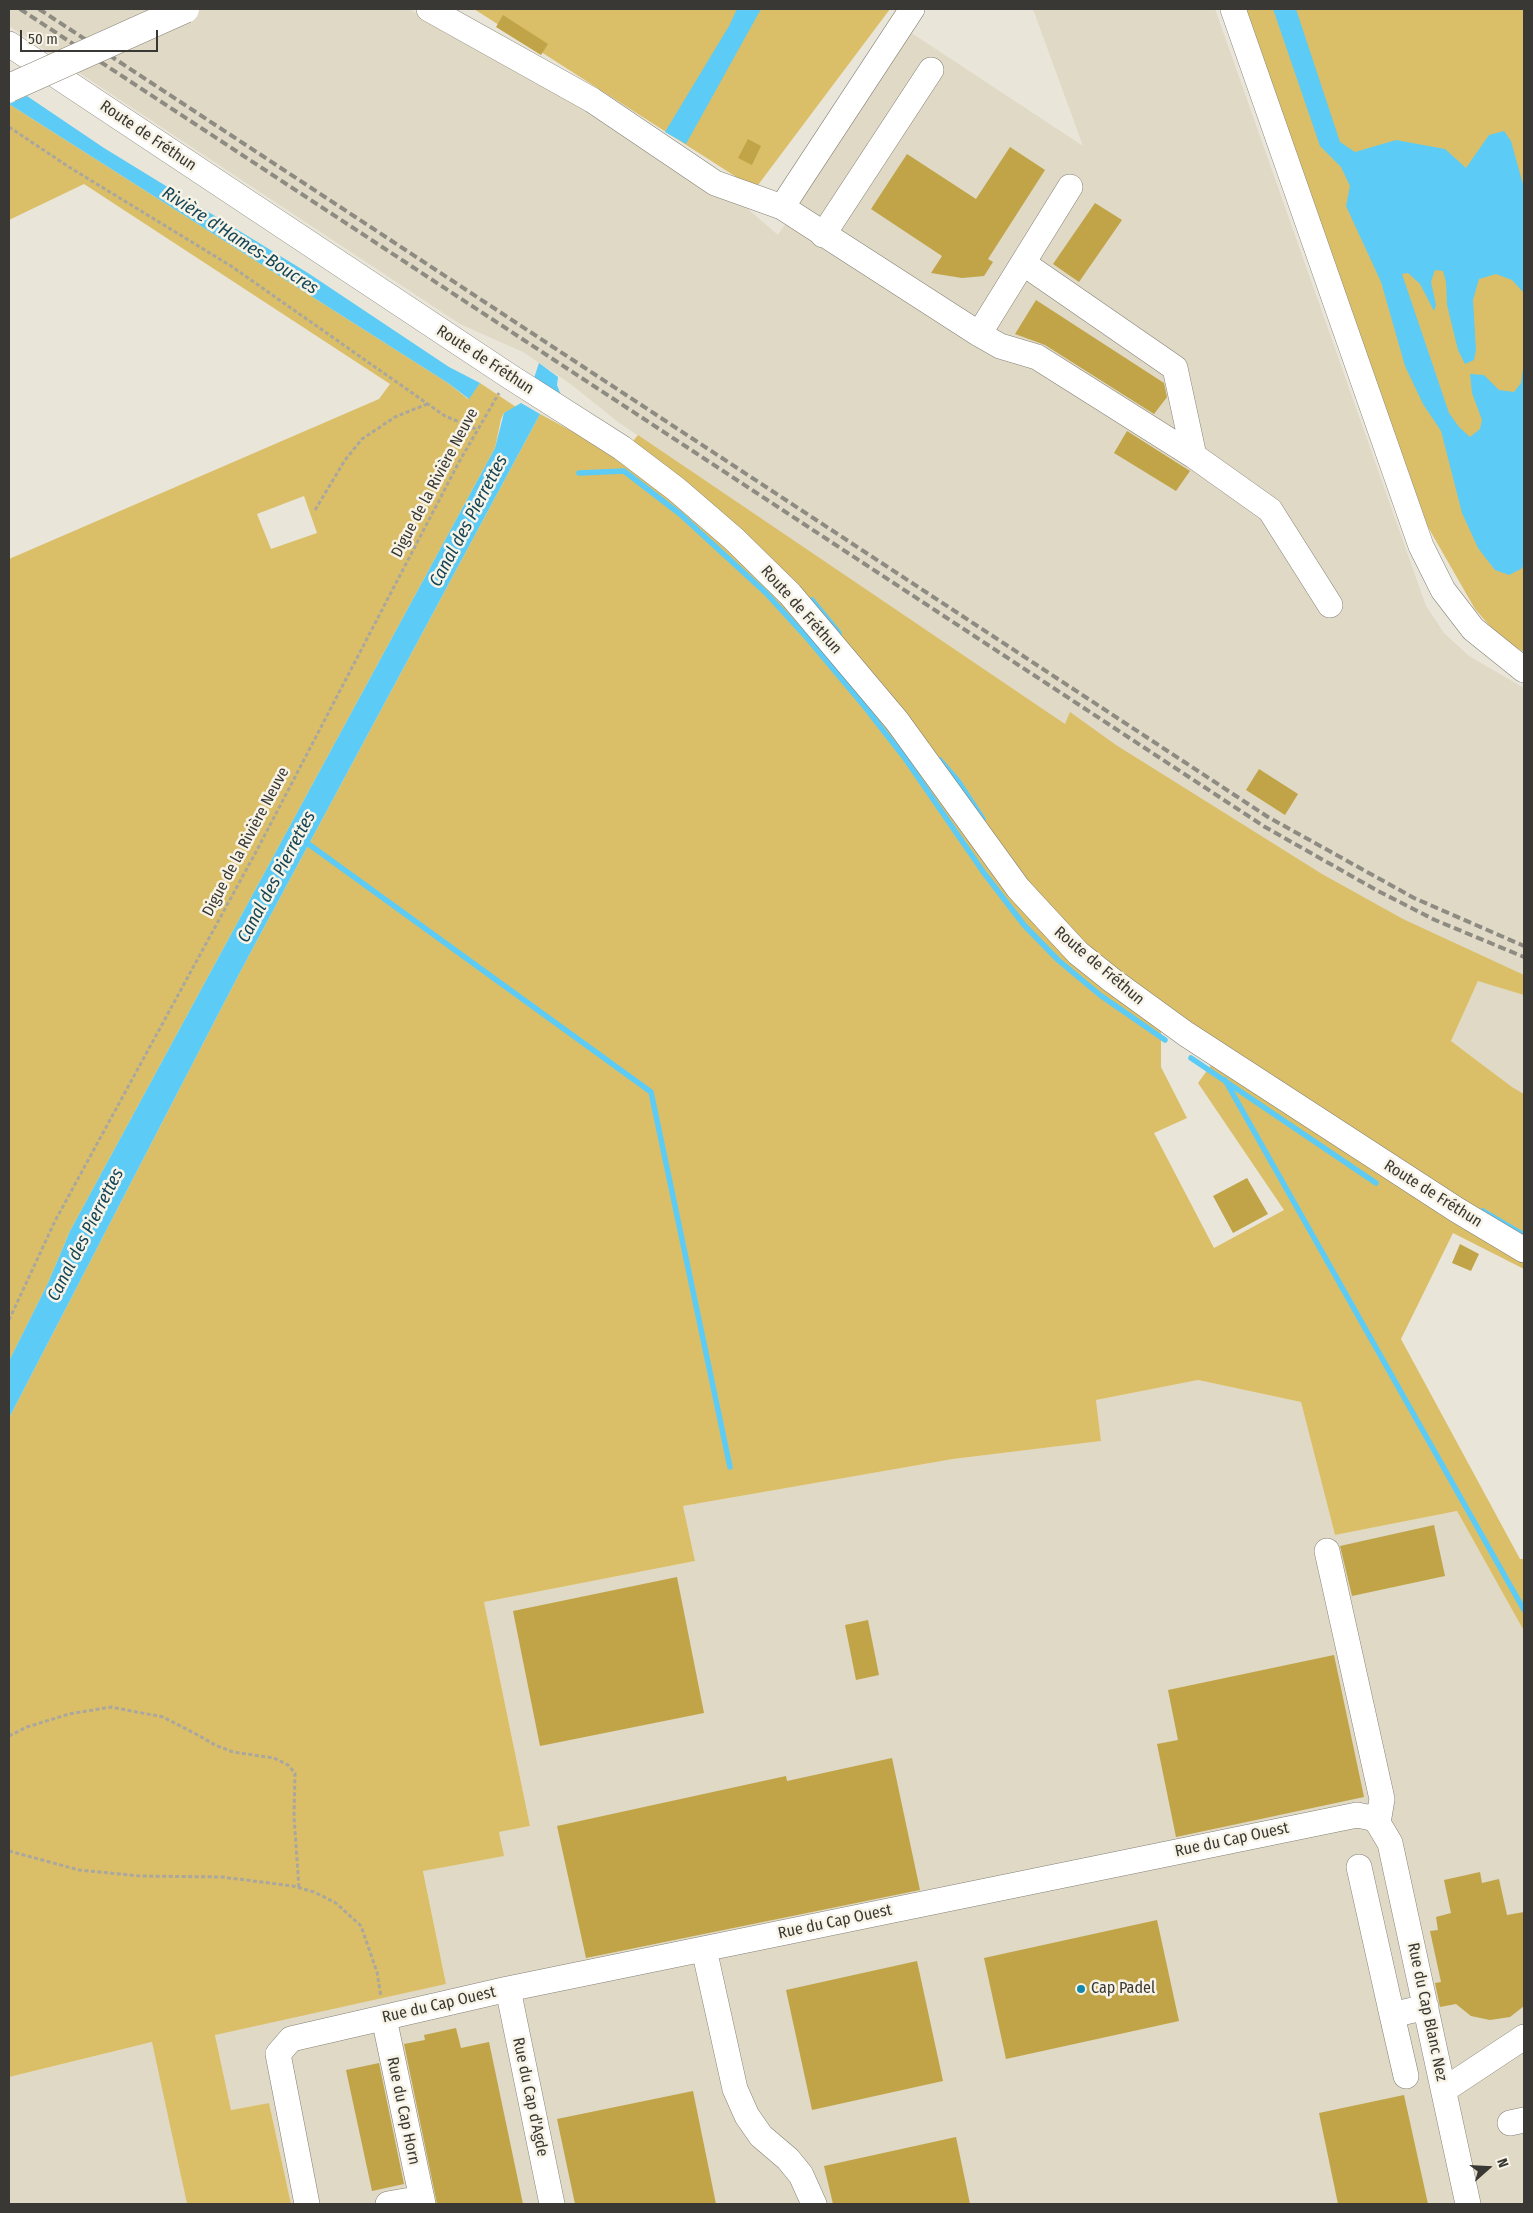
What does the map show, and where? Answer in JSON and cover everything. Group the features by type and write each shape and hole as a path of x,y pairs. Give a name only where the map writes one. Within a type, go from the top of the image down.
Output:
{"main road":[{"path":"9,88 185,9"}],"street":[{"path":"429,9 592,100 715,183 782,207 979,334 1000,346 1037,357 1194,456 1270,510 1330,605"},
{"path":"782,207 912,9"},
{"path":"1232,9 1421,546 1443,590 1473,629 1524,670"},
{"name":"Route de Fréthun","path":"9,44 517,382 622,448 676,489 734,539 790,594 897,721 1018,888 1078,953 1186,1034 1332,1131 1524,1250"},
{"path":"823,235 931,70"},
{"path":"979,334 1070,187"},
{"path":"1023,263 1175,368 1194,456"},
{"path":"1327,1550 1382,1799 1378,1823"},
{"name":"Rue du Cap Ouest","path":"306,2204 278,2054 291,2039 508,1989 1350,1816 1364,1815 1378,1823"},
{"name":"Rue du Cap Blanc Nez","path":"1378,1823 1390,1843 1468,2204"},
{"path":"1359,1866 1406,2076"},
{"path":"704,1949 735,2088 744,2109 761,2136 788,2159 801,2176 814,2204"},
{"name":"Rue du Cap d'Agde","path":"508,1989 552,2204"},
{"path":"1392,2015 1426,2007"},
{"name":"Rue du Cap Horn","path":"384,2018 422,2201"},
{"path":"1444,2090 1520,2046"},
{"path":"388,2204 422,2201"}],"path":[{"path":"9,127 69,167 231,266 445,416 476,429"},
{"name":"Digue de la Rivière Neuve","path":"9,1320 55,1221 257,850 476,429 517,382"},
{"path":"315,510 345,460 362,439 395,418 428,404"},
{"path":"9,1736 27,1727 69,1714 111,1707 163,1717 215,1745 233,1752 274,1758 288,1765 294,1773 294,1817 299,1888"},
{"path":"9,1851 79,1870 140,1876 222,1877 299,1888 314,1892 336,1903 361,1926 377,1972 384,2018"}],"shaded area":[{"path":"9,9 408,9 494,52 711,191 741,203 778,235 910,32 1083,146 1033,9 1215,9 1426,606 1444,633 1469,656 1524,688 1524,1094 1451,1041 1478,981 1109,754 618,422 572,385 523,352 460,324 78,72 9,26"},
{"path":"474,9 890,9 755,189"},
{"path":"1243,9 1524,9 1524,652 1501,639 1475,609 1428,527"},
{"path":"9,104 448,383 468,399 480,383 516,407 504,413 495,448 70,1231 48,1283 9,1361 9,559 379,399 390,384 84,184 9,220","holes":["304,496 317,533 271,549 257,514"]},
{"path":"540,414 620,457 638,435 1065,724 1070,712 1116,745 1322,874 1403,919 1524,975 1524,995 1478,981 1451,1041 1524,1094 1524,1269 1453,1233 1401,1339 1520,1559 1524,1559 1524,1631 1457,1511 1335,1535 1301,1402 1198,1380 1096,1400 1101,1441 953,1459 683,1506 695,1561 484,1602 530,1826 499,1832 504,1856 423,1871 446,1984 215,2035 231,2110 269,2103 291,2204 187,2204 152,2042 9,2077 9,1418 239,974","holes":["1161,1027 1211,1065 1198,1083 1284,1210 1214,1248 1154,1133 1187,1118 1161,1067"]},
{"path":"1198,1380 1301,1402 1335,1535 1457,1511 1524,1631 1524,2204 291,2204 269,2103 231,2110 215,2034 446,1984 423,1870 503,1856 499,1832 530,1826 484,1602 695,1561 683,1506 953,1459 1101,1441 1096,1400"},
{"path":"153,2042 187,2204 9,2204 9,2077"}],"water":[{"path":"737,9 761,9 686,144 665,132 729,26"},
{"path":"1273,9 1296,9 1340,142 1355,152 1396,140 1445,149 1466,168 1489,135 1504,131 1511,141 1524,188 1524,293 1512,280 1496,274 1479,279 1473,300 1476,350 1474,360 1465,364 1458,350 1447,305 1446,282 1443,271 1435,270 1431,282 1436,305 1434,311 1420,284 1408,273 1402,274 1449,413 1459,427 1470,437 1480,429 1482,420 1472,393 1470,374 1484,375 1499,390 1514,392 1521,383 1524,362 1524,565 1521,569 1509,575 1495,570 1478,548 1462,513 1441,431 1423,404 1405,366 1381,282 1346,206 1350,186 1341,167 1320,146"},
{"name":"Rivière d'Hames-Boucres","path":"27,96 104,148 308,273 449,367 480,383 469,399 448,383 9,104"},
{"path":"539,363 558,377 557,385 561,395 534,378"},
{"name":"Canal des Pierrettes","path":"521,403 540,414 239,974 9,1418 9,1361 48,1283 70,1231 495,448 504,413"}],"building":[{"path":"503,15 548,44 541,55 496,27"},
{"path":"748,139 761,146 752,165 738,158"},
{"path":"1010,147 1045,170 988,259 993,262 984,276 962,278 931,273 942,256 871,209 907,154 976,199"},
{"path":"1095,203 1122,220 1079,282 1053,264"},
{"path":"1036,300 1164,383 1167,397 1154,414 1045,345 1015,334"},
{"path":"1127,431 1190,471 1176,491 1114,453"},
{"path":"1259,769 1298,794 1285,815 1246,790"},
{"path":"1247,1178 1268,1214 1233,1233 1213,1196"},
{"path":"1460,1244 1479,1254 1471,1271 1452,1263"},
{"path":"1434,1525 1445,1576 1352,1596 1340,1546"},
{"path":"677,1577 704,1713 540,1746 513,1611"},
{"path":"868,1620 879,1675 856,1680 845,1625"},
{"path":"1334,1655 1364,1797 1176,1837 1157,1744 1178,1740 1168,1690"},
{"path":"892,1758 920,1890 586,1958 557,1826 786,1776 787,1781"},
{"path":"1480,1872 1482,1883 1499,1879 1507,1915 1524,1912 1524,2006 1510,2017 1490,2020 1471,2016 1456,2004 1440,2007 1435,1983 1441,1982 1430,1931 1438,1930 1436,1917 1451,1913 1444,1880"},
{"name":"Cap Padel","path":"1157,1920 1179,2021 1006,2059 984,1958"},
{"path":"917,1961 943,2081 812,2110 786,1990"},
{"path":"456,2028 461,2048 489,2042 523,2204 437,2204 404,2044 425,2040 424,2035"},
{"path":"379,2063 404,2184 372,2191 346,2070"},
{"path":"693,2091 716,2204 575,2204 557,2119"},
{"path":"1404,2095 1428,2204 1338,2204 1319,2113"},
{"path":"956,2137 970,2204 833,2204 824,2166"}],"waterway":[{"path":"579,473 624,471 680,514 766,593 808,639 904,757 984,873 1024,925 1058,960 1100,995 1165,1040"},
{"path":"812,600 839,633"},
{"path":"940,760 958,781 983,819"},
{"name":"Canal des Pierrettes","path":"303,840 651,1092 730,1467"},
{"path":"1191,1058 1376,1183"},
{"path":"1225,1080 1524,1610"},
{"path":"1483,1211 1524,1235"}],"railway":[{"path":"20,9 1265,827 1378,891 1435,920 1524,957"},
{"path":"39,9 1268,817 1414,898 1524,946"}],"place":[{"name":"Cap Padel","path":"1081,1989"}]}
